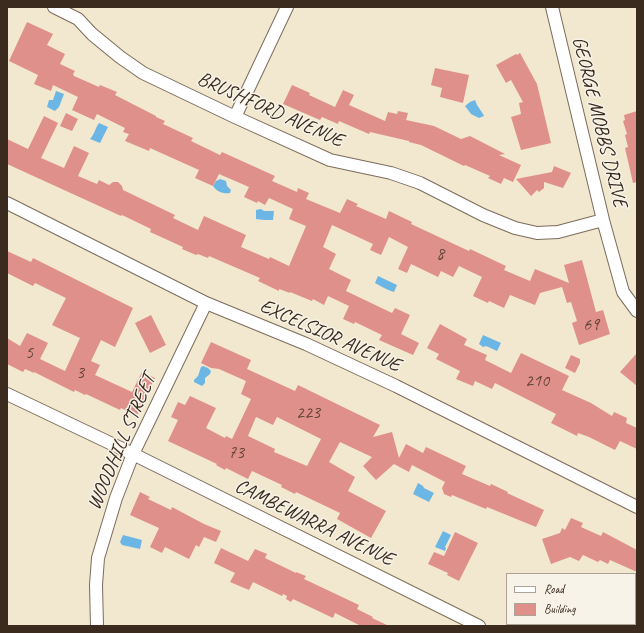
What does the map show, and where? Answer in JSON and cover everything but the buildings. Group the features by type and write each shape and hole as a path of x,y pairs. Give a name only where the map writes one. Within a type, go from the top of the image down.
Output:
{"street":[{"name":"BRUSHFORD AVENUE","path":"54,7 78,19 92,34 120,57 143,73 330,160 391,173 420,183 477,212 515,228 537,233 558,232 603,220"},
{"path":"236,117 287,7"},
{"name":"GEORGE MOBBS DRIVE","path":"552,7 603,220 623,292 637,311"},
{"name":"EXCELSIOR AVENUE","path":"7,203 206,303 306,344 382,380 637,507"},
{"name":"WOODHILL STREET","path":"97,626 96,584 98,558 116,498 133,454 206,303"},
{"name":"CAMBEWARRA AVENUE","path":"7,394 133,454 479,626"}],"water":[{"path":"56,91 64,94 59,107 55,111 47,107 49,100 53,100"},
{"path":"475,100 484,116 479,118 471,114 465,106"},
{"path":"99,123 108,127 100,143 90,139"},
{"path":"220,179 226,181 227,186 231,190 230,193 220,192 213,186 216,181"},
{"path":"261,209 264,211 274,211 273,220 256,219 256,210"},
{"path":"378,276 397,285 394,292 375,283"},
{"path":"483,335 501,343 497,351 486,346 483,347 479,344"},
{"path":"203,366 211,371 205,378 205,383 202,386 194,382 194,380 198,376 201,367"},
{"path":"418,483 434,493 429,502 413,494"},
{"path":"443,531 451,535 445,547 445,551 435,547"},
{"path":"123,535 142,540 140,549 122,545 120,542"}]}
